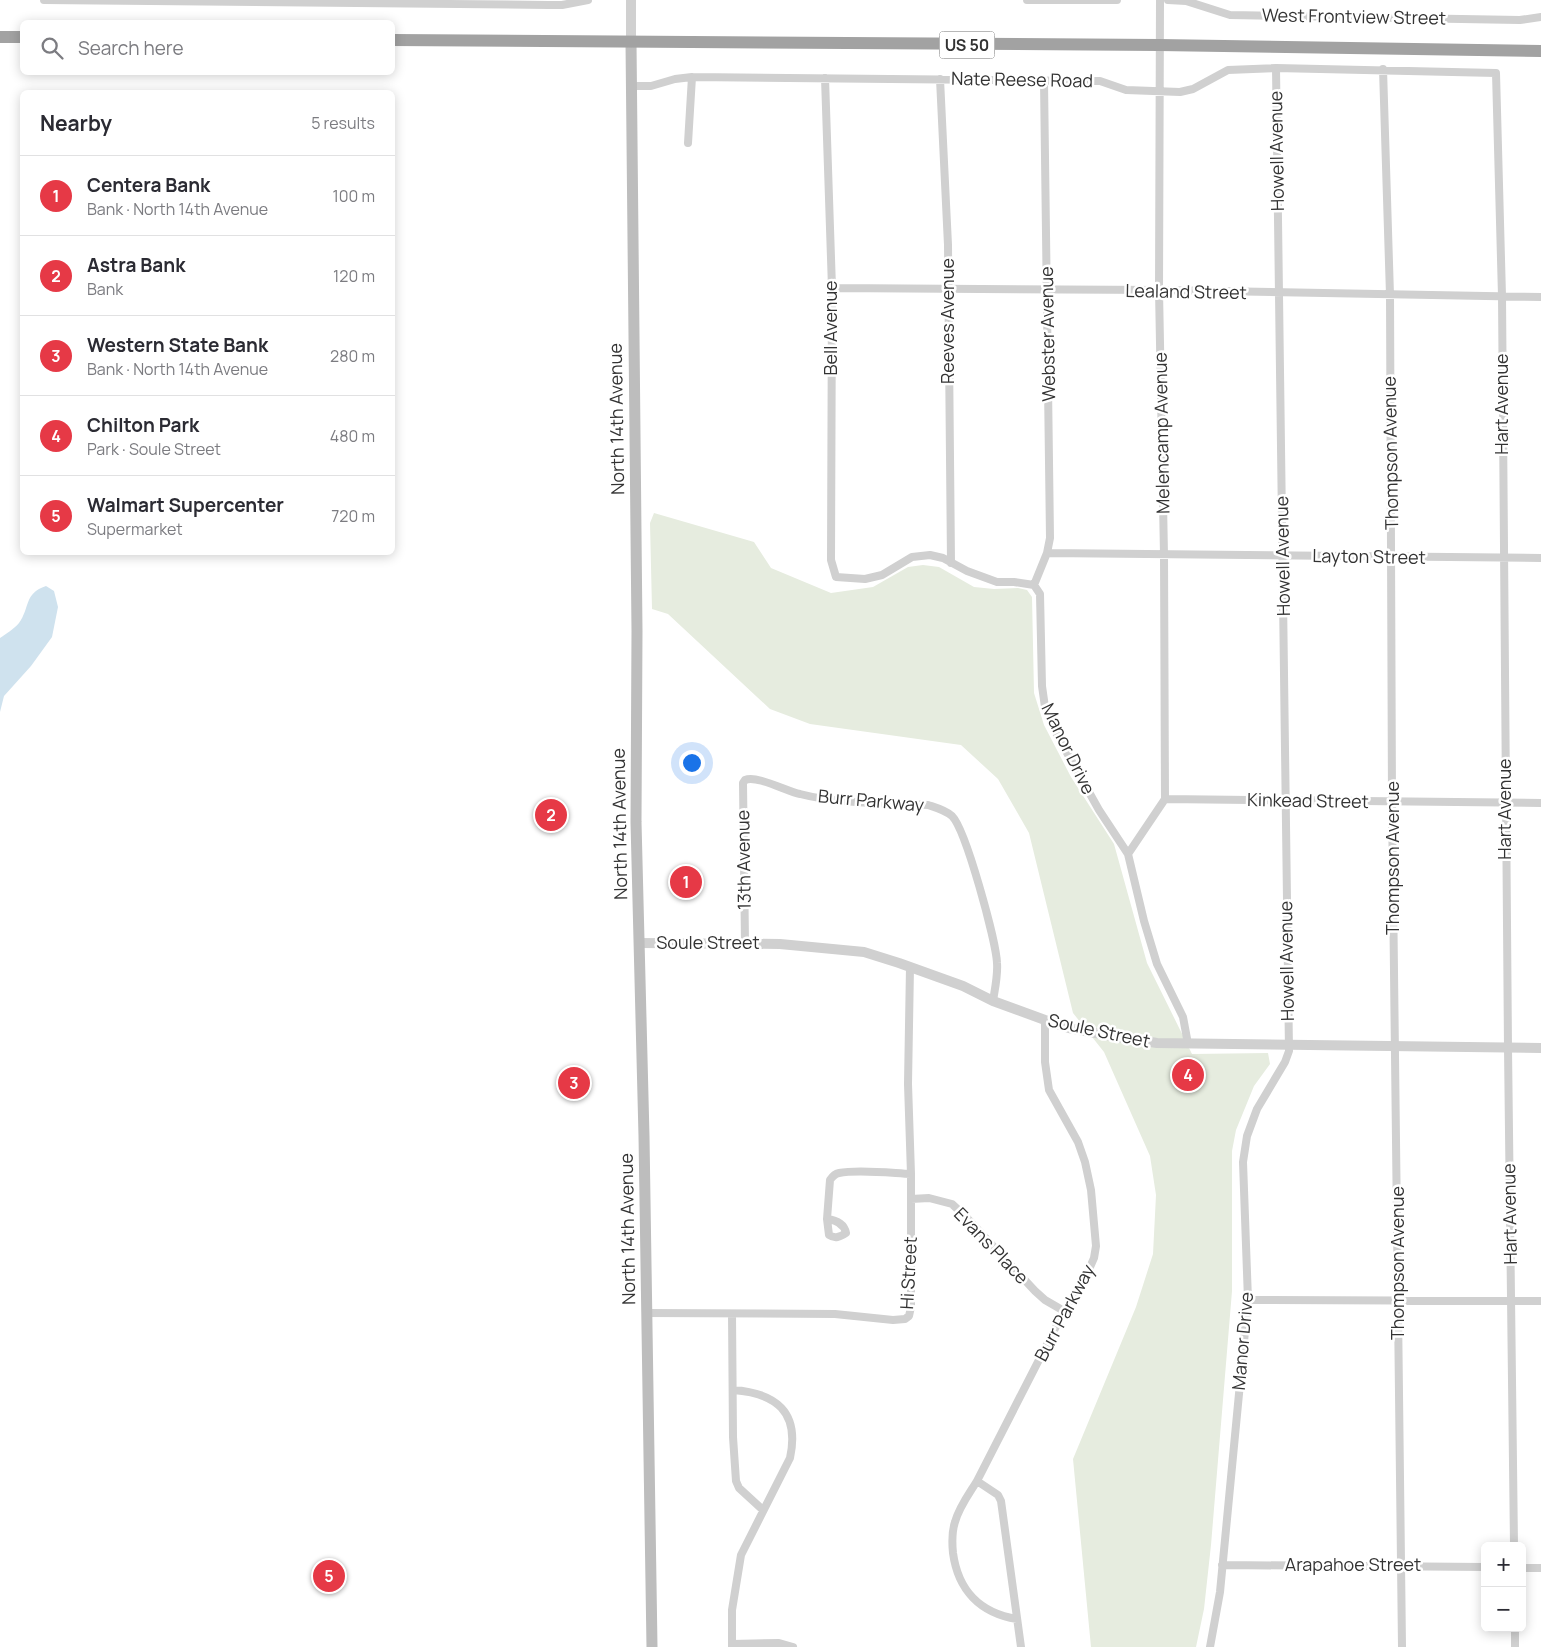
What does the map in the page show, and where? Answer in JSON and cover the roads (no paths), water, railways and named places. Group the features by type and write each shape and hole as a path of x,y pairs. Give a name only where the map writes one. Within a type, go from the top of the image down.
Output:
{"highway":[{"path":"0,37 20,37"},
{"name":"US 50","path":"395,40 1159,45 1541,51"}],"main road":[{"name":"North 14th Avenue","path":"631,42 637,631 636,822 652,1647"}],"street":[{"path":"44,0 378,1 549,5 588,0"},
{"name":"North 14th Avenue","path":"631,0 631,42"},
{"path":"1027,0 1117,0"},
{"name":"Melencamp Avenue","path":"1160,0 1159,290 1164,555 1165,799"},
{"name":"West Frontview Street","path":"1168,0 1186,1 1230,15 1520,20 1541,17"},
{"name":"Nate Reese Road","path":"632,86 651,86 675,79 692,77 940,79 1100,81 1126,90 1180,92 1193,89 1228,70 1276,68 1384,69 1496,73"},
{"name":"Howell Avenue","path":"1276,68 1288,1045"},
{"name":"Thompson Avenue","path":"1384,69 1390,295 1392,802 1402,1647"},
{"name":"Hart Avenue","path":"1496,73 1502,296 1505,802 1514,1542"},
{"path":"688,143 692,77"},
{"name":"Bell Avenue","path":"825,78 832,288 831,560 836,577 865,579 882,575 912,557 930,555 944,558 951,562"},
{"name":"Reeves Avenue","path":"940,79 948,245 951,562"},
{"name":"Webster Avenue","path":"1034,585 1047,553 1050,538 1044,81"},
{"name":"Lealand Street","path":"832,288 1159,290 1541,297"},
{"name":"Layton Street","path":"1047,553 1541,558"},
{"path":"951,562 967,571 997,582 1034,585"},
{"name":"Manor Drive","path":"1034,585 1040,594 1042,686 1046,707 1057,735 1099,810 1128,854 1144,921 1157,964 1183,1017 1188,1044"},
{"name":"Burr Parkway","path":"748,779 753,778 800,794 831,799 928,805 942,810 952,817 959,826 968,848 990,924 997,961 993,1001"},
{"name":"13th Avenue","path":"745,943 742,783 748,779"},
{"path":"1128,854 1165,799"},
{"name":"Kinkead Street","path":"1165,799 1541,803"},
{"name":"Soule Street","path":"639,943 799,945 864,952 963,986 993,1001 1069,1028 1157,1043 1541,1048"},
{"name":"Hi Street","path":"646,1313 835,1314 893,1320 904,1319 909,1316 911,1307 911,1174 908,1084 910,967"},
{"name":"Burr Parkway","path":"1018,1620 1004,1617 976,1601 962,1584 955,1566 952,1542 954,1522 966,1498 977,1481 1064,1311 1087,1274 1094,1258 1096,1246 1091,1190 1085,1162 1078,1142 1049,1090 1045,1062 1045,1020"},
{"name":"Manor Drive","path":"1210,1647 1220,1592 1248,1300 1243,1162 1246,1136 1257,1109 1285,1062 1288,1045"},
{"path":"827,1219 830,1180 833,1175 838,1173 869,1172 911,1174"},
{"name":"Evans Place","path":"911,1199 929,1198 952,1204 1034,1291 1064,1311"},
{"path":"1248,1300 1541,1301"},
{"path":"732,1314 733,1437 736,1481 739,1488 763,1510"},
{"path":"733,1390 766,1396 779,1406 788,1418 793,1444 790,1458 748,1537 741,1555 732,1610 732,1645 779,1643 793,1647"},
{"path":"977,1481 998,1495 1001,1500 1021,1647"},
{"name":"Arapahoe Street","path":"1222,1565 1481,1567"},
{"path":"1526,1568 1541,1568"},
{"path":"1514,1632 1514,1647"}],"water":[{"path":"46,586 54,591 58,607 52,637 31,666 4,696 0,712 0,638 19,623 34,593"}],"place":[{"name":"Astra Bank","path":"551,815"},
{"name":"Centera Bank","path":"686,882"},
{"name":"Chilton Park","path":"1188,1075"},
{"name":"Western State Bank","path":"574,1083"},
{"name":"Walmart Supercenter","path":"329,1576"}]}
